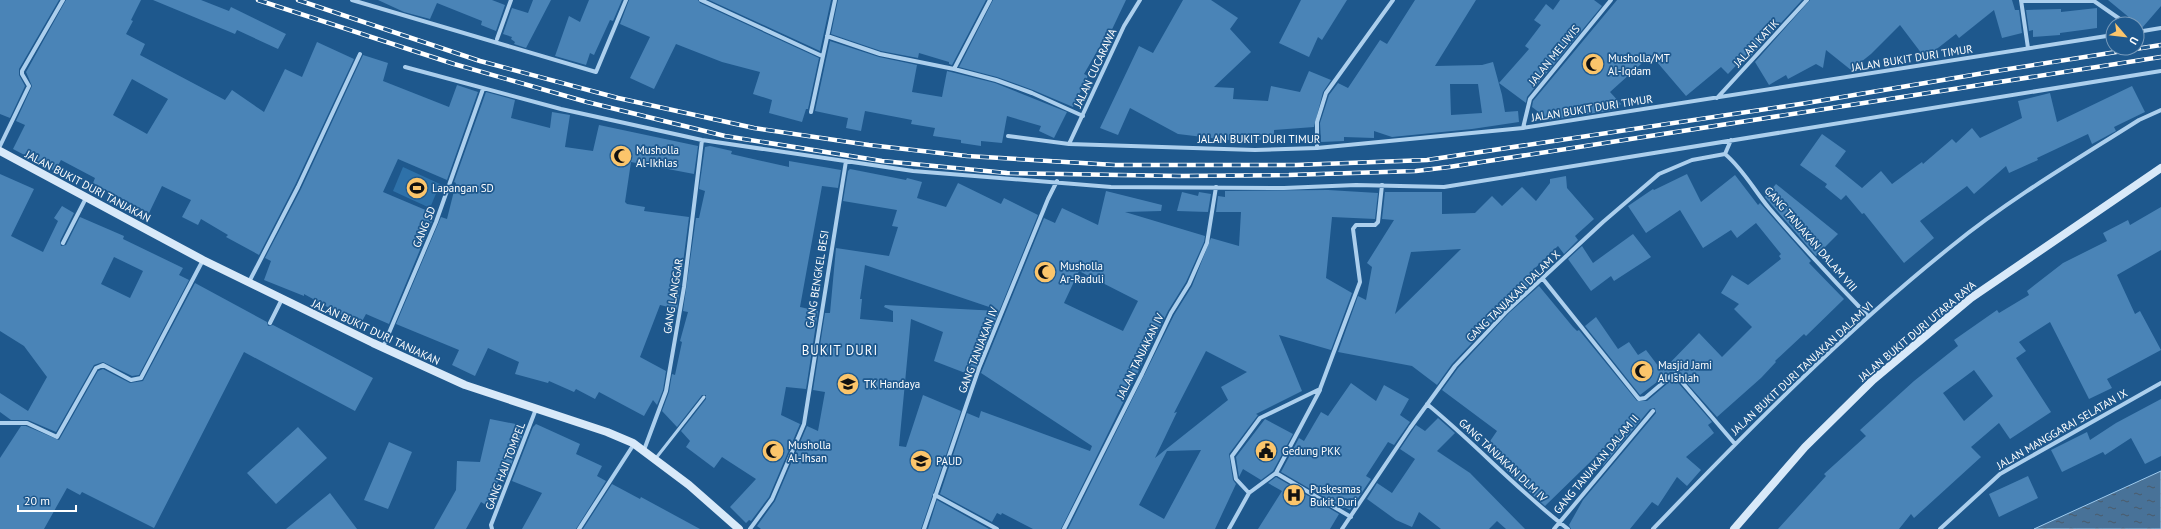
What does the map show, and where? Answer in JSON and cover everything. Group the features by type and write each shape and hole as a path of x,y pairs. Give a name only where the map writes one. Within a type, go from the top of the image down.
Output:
{"street":[{"path":"0,146 29,86 22,74 22,70 63,0"},
{"path":"352,0 596,72 626,0"},
{"path":"496,39 511,0"},
{"path":"701,0 822,56"},
{"path":"811,112 834,0"},
{"path":"954,69 990,0"},
{"name":"JALAN CUCARAWA","path":"1069,144 1124,26 1140,0"},
{"path":"1317,148 1317,122 1326,92 1393,0"},
{"name":"JALAN MELIWIS","path":"1523,128 1530,99 1611,0"},
{"name":"JALAN KATIK","path":"1717,98 1808,0"},
{"path":"2028,48 2021,1 2093,1 2115,16"},
{"path":"2145,30 2161,28"},
{"path":"827,36 880,54 954,69 996,80 1032,93 1083,116"},
{"name":"JALAN BUKIT DURI TIMUR","path":"1008,136 1069,144 1255,150 1317,148 1523,128 2105,36"},
{"path":"249,282 298,187 360,54"},
{"path":"404,67 561,109 702,140 912,171 1057,181 1111,187 1284,188 1382,185 1444,187 2161,70"},
{"name":"GANG SD","path":"383,348 436,222 483,89"},
{"name":"JALAN BUKIT DURI TANJAKAN DALAM VI","path":"1652,529 1735,444 1868,316 1953,245 2012,201 2139,120 2161,110"},
{"name":"GANG LANGGAR","path":"644,450 666,391 684,287 702,140"},
{"path":"1725,154 1731,140"},
{"name":"JALAN BUKIT DURI TANJAKAN","path":"0,151 203,260 383,348 465,385 607,432 634,444 689,485 739,529"},
{"name":"GANG TANJAKAN DALAM X","path":"1342,529 1427,404 1455,366 1507,311 1603,222 1659,174 1692,160 1725,154"},
{"name":"GANG TANJAKAN DALAM VIII","path":"1725,154 1735,162 1765,203 1794,237 1868,316"},
{"name":"GANG BENGKEL BESI","path":"750,529 772,499 804,424 846,161"},
{"name":"JALAN BUKIT DURI UTARA RAYA","path":"1734,529 1805,447 1874,380 1971,298 2161,168"},
{"name":"GANG TANJAKAN IV","path":"924,529 979,368 1048,199 1057,181"},
{"path":"1229,529 1249,493 1276,473 1320,389 1360,282 1353,229 1356,225 1375,225 1378,222 1382,185"},
{"name":"JALAN TANJAKAN IV","path":"1064,529 1171,313 1189,284 1207,243 1216,187"},
{"path":"63,243 86,198"},
{"path":"0,423 27,423 57,437 96,368 103,365 131,380 141,378 203,260"},
{"path":"1543,279 1639,399 1645,398 1672,375 1676,375 1735,444"},
{"path":"270,323 282,299"},
{"name":"JALAN MANGGARAI SELATAN IX","path":"1940,529 2000,474 2161,383"},
{"path":"1249,493 1236,479 1232,456 1253,424 1266,414 1320,389"},
{"name":"GANG TANJAKAN DLM IV","path":"1427,404 1459,431 1534,502 1568,529"},
{"name":"GANG HAJI TOMPEL","path":"492,529 491,525 536,409"},
{"name":"GANG TANJAKAN DALAM II","path":"1554,529 1653,411"},
{"path":"579,529 634,444"},
{"path":"1276,473 1351,517"},
{"path":"936,495 997,529"}],"lane":[{"path":"655,459 704,397"}],"shaded area":[{"name":"Lapangan SD","path":"403,167 440,184 430,208 393,191"}],"water":[{"path":"2161,471 2161,529 2034,529"}],"building":[{"path":"0,0 59,0 19,69 19,75 25,86 10,118 0,114"},
{"path":"66,0 141,0 126,34 145,44 140,55 225,100 232,90 264,112 285,69 302,77 317,42 354,59 295,185 259,255 226,237 228,235 201,219 198,225 182,217 191,200 162,186 149,213 93,183 95,178 61,160 55,171 13,149 25,125 16,121 32,86 26,72","holes":["132,79 168,99 147,134 113,115"]},
{"path":"153,0 201,0 229,11 231,7 286,34 278,49 237,30 235,34"},
{"path":"378,0 492,0 505,5 496,31 481,25 482,21 437,3 430,19 404,12"},
{"path":"533,0 551,0 526,48 514,44 515,42 511,39 512,37 503,34 512,8 528,13"},
{"path":"589,0 622,0 613,21 610,20 594,55 590,53 586,65 555,56 569,16 580,22"},
{"path":"629,0 698,0 700,3 819,58 808,109 806,109 802,122 769,113 772,100 753,94 760,72 722,62 676,44 654,89 630,78 650,37 620,24"},
{"path":"709,0 831,0 820,51"},
{"path":"838,0 986,0 952,65 949,64 949,62 919,53 918,58 881,51 831,34"},
{"path":"993,0 1126,0 1106,42 1103,41 1084,74 1088,76 1073,107 997,77 959,67"},
{"path":"1183,0 1211,0 1238,18 1230,29 1251,52 1214,87 1234,88 1233,99 1268,101 1271,86 1300,92 1309,71 1331,80 1323,92 1314,127 1274,130 1274,141 1251,139 1251,141 1236,141 1178,134 1130,108 1118,135 1100,128 1139,46 1153,53"},
{"path":"1301,0 1347,0 1322,40 1318,37 1309,57 1279,43"},
{"path":"1415,0 1476,0 1435,66 1482,65 1493,62 1505,112 1518,111 1519,122 1472,129 1392,137 1374,131 1374,138 1344,137 1344,141 1321,142 1320,123 1329,95 1338,83 1348,88 1380,40 1387,44","holes":["1450,84 1478,84 1482,113 1451,115"]},
{"path":"1560,0 1594,0 1602,6 1527,97 1526,103 1499,83 1529,49 1525,46 1541,25 1534,20 1546,4 1553,10"},
{"path":"1617,0 1802,0 1751,56 1749,52 1728,74 1721,67 1686,96 1651,55 1610,92 1621,104 1614,110 1549,120 1532,107 1533,101"},
{"path":"1810,0 2012,0 2015,10 2019,10 2022,33 2002,38 1994,10 1959,38 1956,34 1925,58 1900,25 1871,54 1851,70 1826,50 1823,68 1816,64 1788,79 1786,75 1769,85 1755,62"},
{"path":"2108,0 2161,0 2161,6 2145,25 2145,16 2127,16"},
{"path":"2097,8 2097,28 2060,33 2060,35 2033,37 2033,30 2029,31 2026,10 2061,9 2061,12"},
{"path":"830,41 879,57 917,65 912,92 942,97 947,71 995,83 1067,112 1054,138 1039,131 1041,126 1007,116 1002,143 981,141 981,146 961,143 961,140 933,136 935,128 911,124 912,120 865,111 861,131 846,128 848,118 815,111"},
{"path":"363,55 388,63 383,81 449,107 457,85 478,92 447,180 398,159 383,192 435,214 389,324 366,314 360,325 304,294 304,296 264,280 271,261 265,258 301,189"},
{"path":"2132,86 2145,112 2114,127 2116,131 2092,144 2088,134 2009,173 2006,166 1974,194 1967,186 1920,221 1934,238 1904,263 1864,213 1862,214 1846,195 1841,200 1825,187 1827,184 1800,165 1822,134 1846,151 1835,166 1862,188 1881,171 1892,184 1922,162 1923,164 1952,139 1956,143 1972,128 1980,138 2022,118 2018,101 2050,93 2057,122"},
{"path":"486,92 515,100 511,118 550,128 552,112 570,115 565,147 593,151 599,125 698,146 694,174 631,162 625,202 627,204 645,207 644,211 689,217 677,309 660,305 640,357 666,371 663,390 657,405 653,400 644,416 599,392 595,399 576,389 574,392 549,381 548,383 515,374 519,362 488,348 475,376 452,365 459,350 396,324 441,217 447,219 456,183 454,182"},
{"path":"710,146 732,151 731,154 789,167 789,161 841,170 838,188 822,186 800,307 818,311 806,389 786,387 781,415 800,424 769,497 751,521 749,520 746,523 730,507 756,479 722,457 714,468 686,447 690,441 681,431 706,399 706,395 702,395 677,427 662,411 669,392 672,374 675,375 682,342 680,341 688,312 683,311 696,218 699,218 705,191 699,189 705,147"},
{"path":"850,169 906,180 907,178 922,182 917,198 946,207 958,183 1001,204 1004,198 1038,215 973,376 934,361 943,332 911,319 899,446 906,447 923,395 961,411 921,529 761,529 757,526 775,501 807,426 818,431 825,392 813,390 825,313 830,313 836,248 889,256 898,227 892,226 897,210 843,201 848,171","holes":["865,265 998,310 885,305 884,307 893,311 893,322 860,319 862,299 860,299"]},
{"path":"0,174 34,189 11,236 43,252 58,221 54,218 62,206 74,213 60,241 61,246 66,245 80,217 124,236 123,239 183,268 179,275 189,280 139,375 132,376 103,362 94,365 56,432 28,420 11,420 0,412 0,393 28,411 47,377 24,346 0,331","holes":["114,257 143,271 130,298 101,284"]},
{"path":"1687,174 1701,202 1735,175 1758,205 1760,203 1811,261 1809,263 1844,299 1806,336 1804,334 1775,361 1776,362 1761,378 1717,417 1677,372 1670,372 1640,395 1585,326 1596,317 1618,349 1629,342 1638,355 1646,350 1662,371 1699,333 1722,357 1752,327 1734,309 1739,304 1721,293 1732,275 1748,285 1781,259 1779,256 1781,254 1756,223 1737,238 1731,230 1703,248 1680,210 1646,233 1628,206 1653,189 1654,190"},
{"path":"1566,176 1567,188 1594,219 1575,236 1578,240 1564,254 1558,246 1530,273 1534,278 1534,281 1504,309 1452,364 1437,385 1412,366 1338,352 1358,296 1366,300 1372,267 1367,263 1394,220 1382,219 1385,192 1442,192 1442,214 1475,213 1492,196 1502,206 1522,187 1536,201 1550,183 1550,179","holes":["1461,249 1395,314 1411,252"]},
{"path":"1776,184 1838,234 1816,256 1765,197"},
{"path":"1328,190 1378,193 1375,219 1332,217 1326,278 1352,293 1331,350 1279,335 1302,391 1256,414 1258,415 1229,454 1233,480 1236,484 1215,529 1068,529 1174,315 1192,286 1211,238 1239,246 1241,212 1216,212 1218,196 1225,197 1225,191","holes":["1206,351 1247,372 1221,387 1228,400 1155,458 1177,412 1174,413","1201,450 1164,519 1139,505 1167,451"]},
{"path":"1106,191 1162,205 1161,211 1125,212 1205,236 1204,242 1186,282 1168,311 1061,529 1033,529 1002,513 1001,515 997,513 992,522 940,494 967,413 979,418 981,411 1090,451 1092,446 981,373 1044,218 1055,223 1062,208 1098,225","holes":["1079,271 1138,301 1123,331 1064,303"]},
{"path":"1182,192 1198,196 1199,192 1211,194 1208,212 1177,211"},
{"path":"2161,207 2161,250 2117,275 2135,314 2140,311 2161,350 2107,379 2112,388 2089,399 2050,322 2019,342 2026,351 2016,358 2051,412 2010,439 1999,423 1971,447 1981,457 1914,518 1911,514 1899,529 1778,529 1826,476 1824,474 1866,436 1860,430 1914,381 1958,346 1954,340 1997,310 1999,313 2029,295 2027,291 2063,263 2107,241 2103,233 2128,220 2130,225","holes":["1974,370 1993,396 1964,421 1943,393"]},
{"path":"1633,234 1651,257 1614,281 1611,276 1591,291 1568,259 1582,246 1593,263"},
{"path":"195,283 267,322 268,326 273,325 373,378 355,411 244,352 154,528 82,492 80,495 67,488 44,529 0,529 0,458 21,426 26,426 59,440 98,371 103,369 130,383 143,381"},
{"path":"1539,286 1573,327 1577,331 1579,330 1637,401 1647,401 1674,378 1712,422 1708,425 1714,433 1686,457 1701,470 1687,486 1677,477 1658,506 1652,502 1630,529 1571,529 1569,525 1583,500 1656,413 1655,408 1650,409 1602,467 1621,432 1545,506 1511,475 1486,447 1497,431 1442,390 1458,368 1509,313"},
{"path":"1351,383 1376,401 1384,385 1409,399 1400,415 1410,422 1394,445 1388,442 1366,476 1371,479 1350,510 1344,507 1343,508 1281,472 1299,438 1304,441 1321,412 1328,416"},
{"path":"2161,399 2161,456 2145,464 2131,438 2105,455 2103,452 2062,472 2051,450 2087,432 2090,440 2116,423"},
{"path":"1438,418 1455,433 1437,451 1470,473 1525,529 1506,529 1497,521 1489,529 1441,529 1419,512 1412,527 1396,520 1367,499 1377,483 1392,493 1415,459 1400,449 1416,425 1425,431"},
{"path":"490,419 526,426 506,478 501,476 486,505 481,502 466,529 434,529 456,490 457,461 480,462"},
{"name":"Gedung PKK","path":"1265,419 1293,434 1273,471 1261,480 1243,469 1239,477 1236,457"},
{"path":"536,424 580,444 576,454 602,466 597,476 606,481 576,529 522,529 542,493 512,481 533,427"},
{"path":"298,427 327,458 276,504 247,473"},
{"path":"389,442 412,452 388,509 364,500"},
{"path":"2028,476 2038,498 1999,517 1989,494"},
{"name":"Puskesmas Bukit Duri","path":"1276,477 1339,514 1330,529 1258,529 1282,491 1268,483"},
{"path":"612,484 640,499 641,497 700,529 583,529"},
{"path":"330,493 357,529 286,529"},
{"path":"937,500 989,529 928,529"}],"railway":[{"path":"258,0 454,64 587,102 725,136 882,161 1007,173 1179,176 1289,175 1416,171 2161,57"},
{"path":"298,0 480,61 618,98 754,128 869,145 967,156 1115,165 1296,165 1427,160 1807,103 2161,45"}],"place":[{"name":"Musholla/MT Al-Iqdam","path":"1593,64"},
{"name":"Musholla Al-Ikhlas","path":"621,156"},
{"name":"Lapangan SD","path":"417,188"},
{"name":"Musholla Ar-Raduli","path":"1045,272"},
{"name":"Masjid Jami Al Ishlah","path":"1642,371"},
{"name":"TK Handaya","path":"848,384"},
{"name":"Musholla Al-Ihsan","path":"773,451"},
{"name":"Gedung PKK","path":"1266,451"},
{"name":"PAUD","path":"921,461"},
{"name":"Puskesmas Bukit Duri","path":"1294,495"}],"district":[{"name":"BUKIT DURI","path":"840,350"}]}
